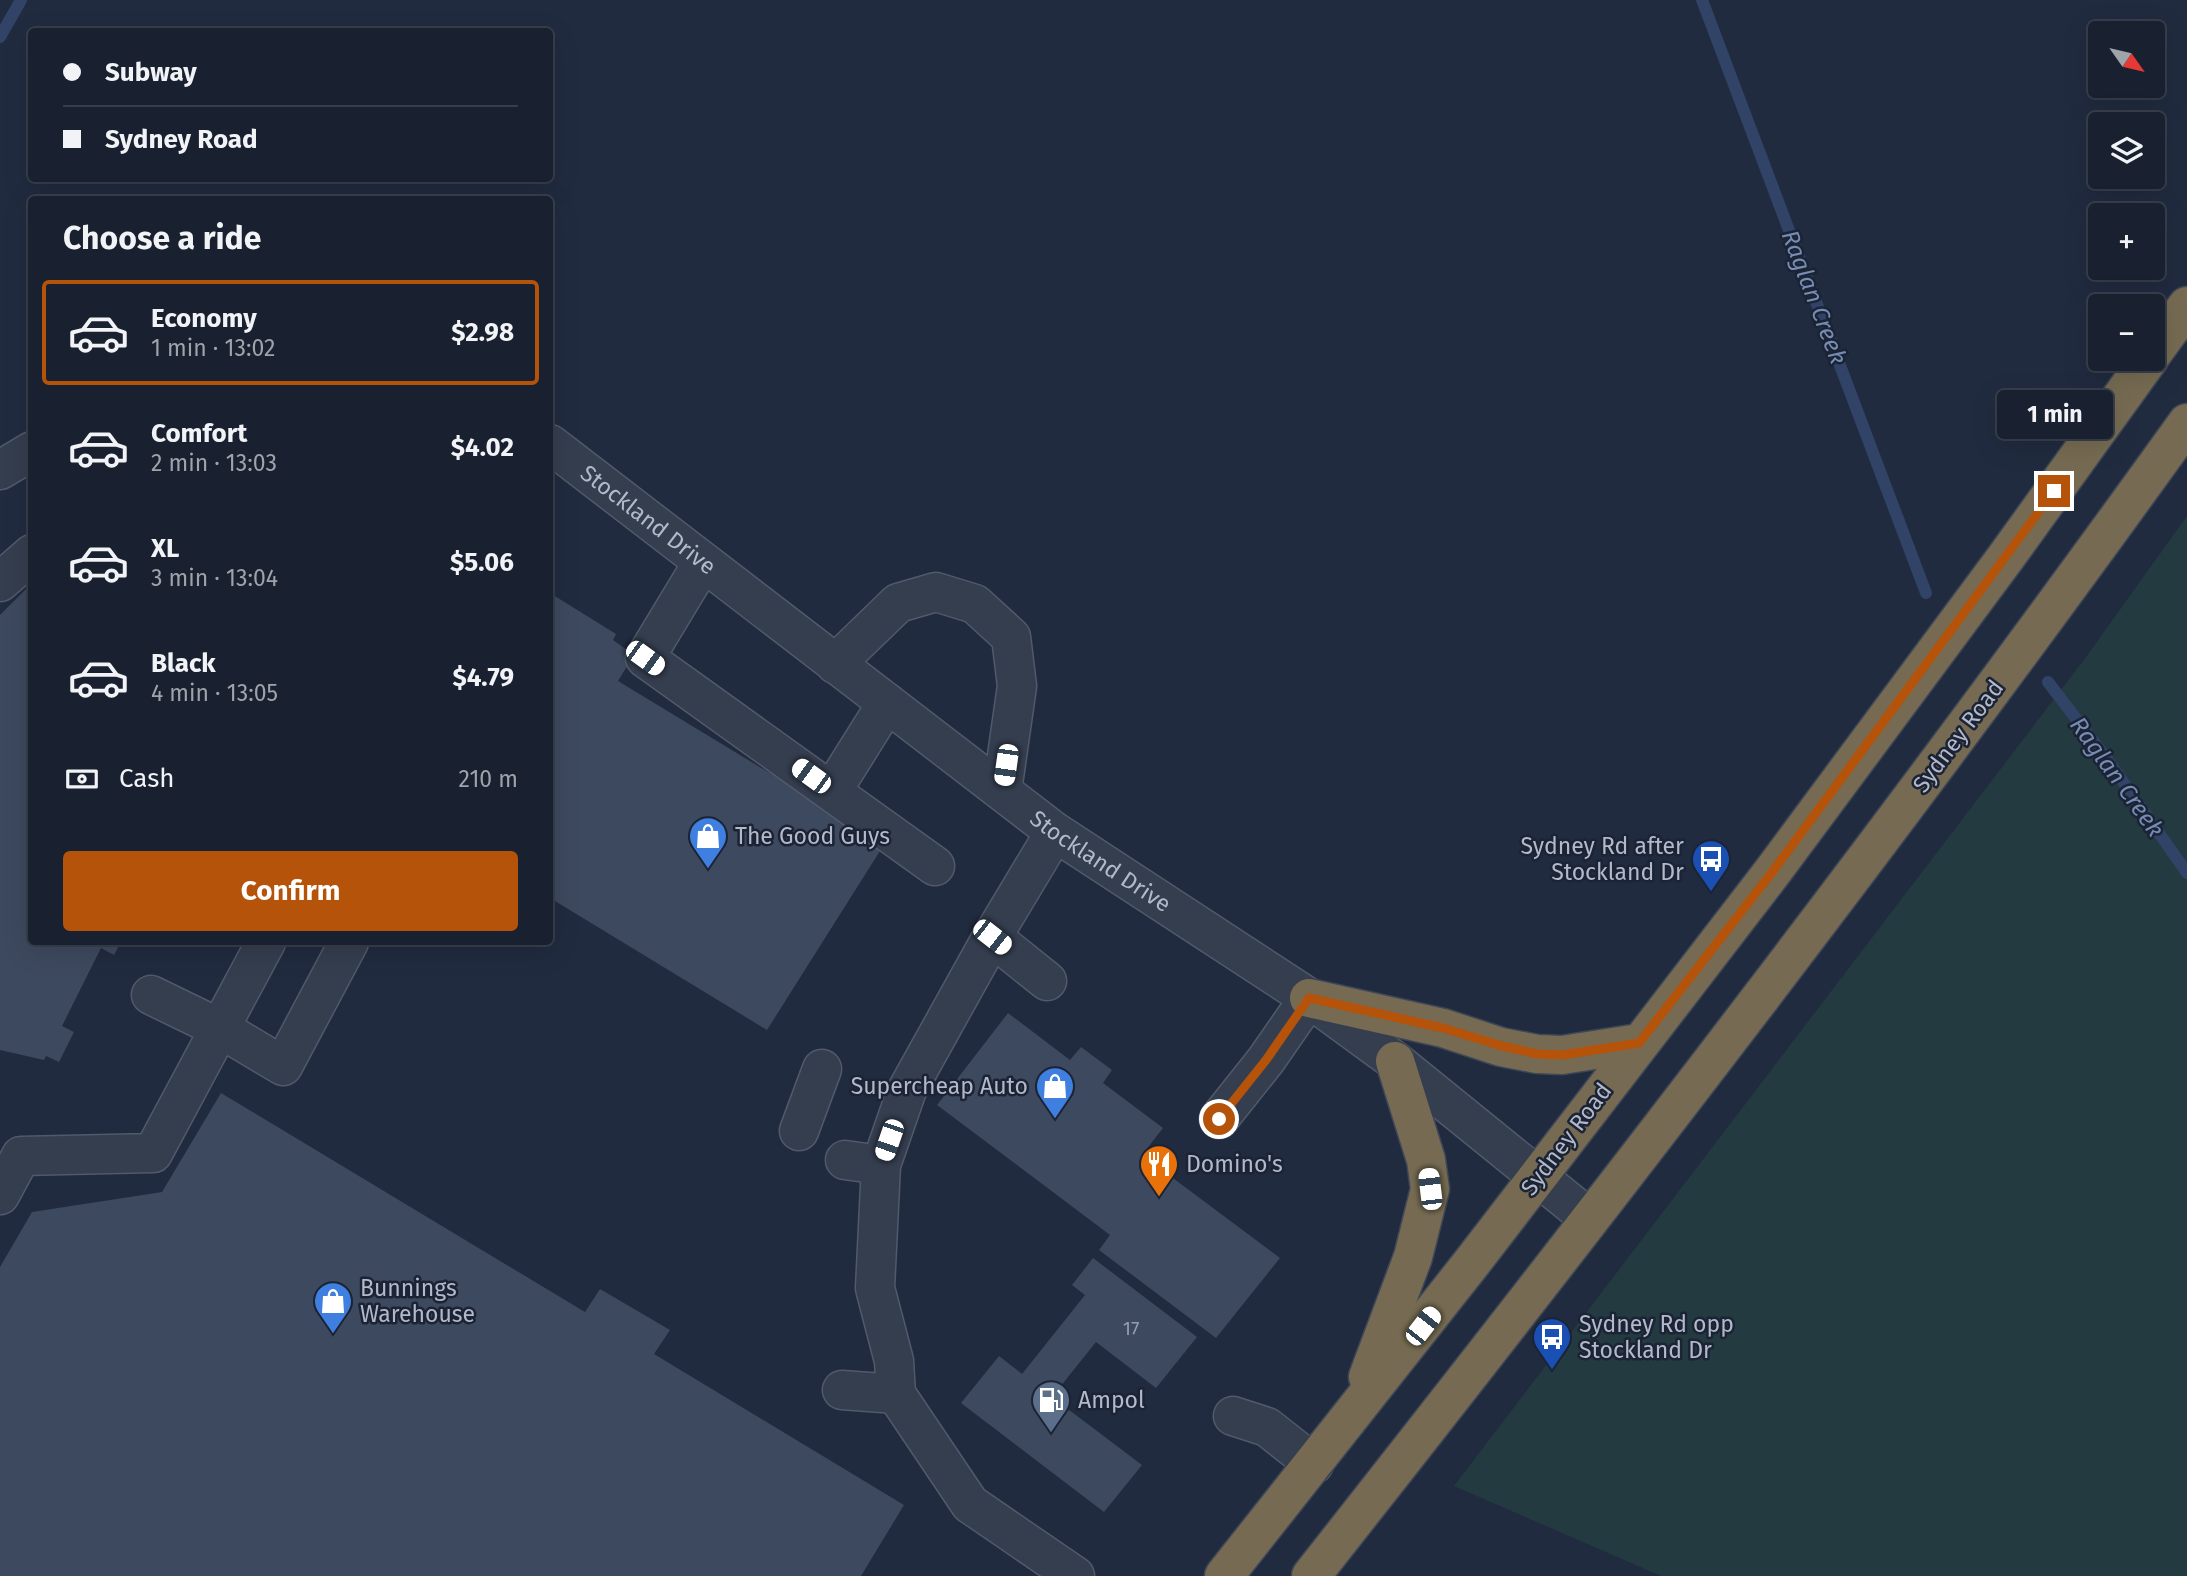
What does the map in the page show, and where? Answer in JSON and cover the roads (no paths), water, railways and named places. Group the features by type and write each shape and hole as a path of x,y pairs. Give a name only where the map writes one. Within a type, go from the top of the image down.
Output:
{"highway":[{"path":"2165,336 2187,306"},
{"name":"Sydney Road","path":"1224,1576 1356,1411 1790,849 2140,371"},
{"name":"Sydney Road","path":"1311,1576 1633,1167 1827,913 2059,602 2187,422"},
{"path":"1309,998 1443,1028 1537,1054 1562,1055 1639,1043"},
{"path":"1356,1411 1413,1257 1430,1189 1426,1160 1395,1061"}],"street":[{"name":"Stockland Drive","path":"553,446 1055,832 1309,998 1395,1061 1590,1219"},
{"path":"0,470 28,453"},
{"path":"0,582 28,558"},
{"path":"703,562 645,658 935,866"},
{"path":"835,664 898,603 936,592 975,604 1011,637 1017,686 1002,791"},
{"path":"832,791 887,703"},
{"path":"1051,1569 970,1504 896,1394 894,1361 875,1288 863,1163 1055,832"},
{"path":"992,937 1047,981"},
{"path":"0,1195 21,1156 153,1153 265,945"},
{"path":"151,995 222,1029 282,1066 347,945"},
{"path":"1219,1119 1266,1060 1309,998"},
{"path":"799,1131 822,1069"},
{"path":"842,1390 896,1394"},
{"path":"1233,1416 1268,1427 1314,1464"}],"waterway":[{"name":"Raglan Creek","path":"0,37 21,0"},
{"name":"Raglan Creek","path":"1702,0 1926,593"},
{"name":"Raglan Creek","path":"2048,682 2107,759 2187,873"}],"place":[{"name":"The Good Guys","path":"708,870"},
{"name":"Sydney Rd after Stockland Dr","path":"1711,893"},
{"name":"Supercheap Auto","path":"1055,1120"},
{"name":"Domino's","path":"1159,1198"},
{"name":"Bunnings Warehouse","path":"333,1335"},
{"name":"Sydney Rd opp Stockland Dr","path":"1552,1371"},
{"name":"Ampol","path":"1051,1434"}]}
